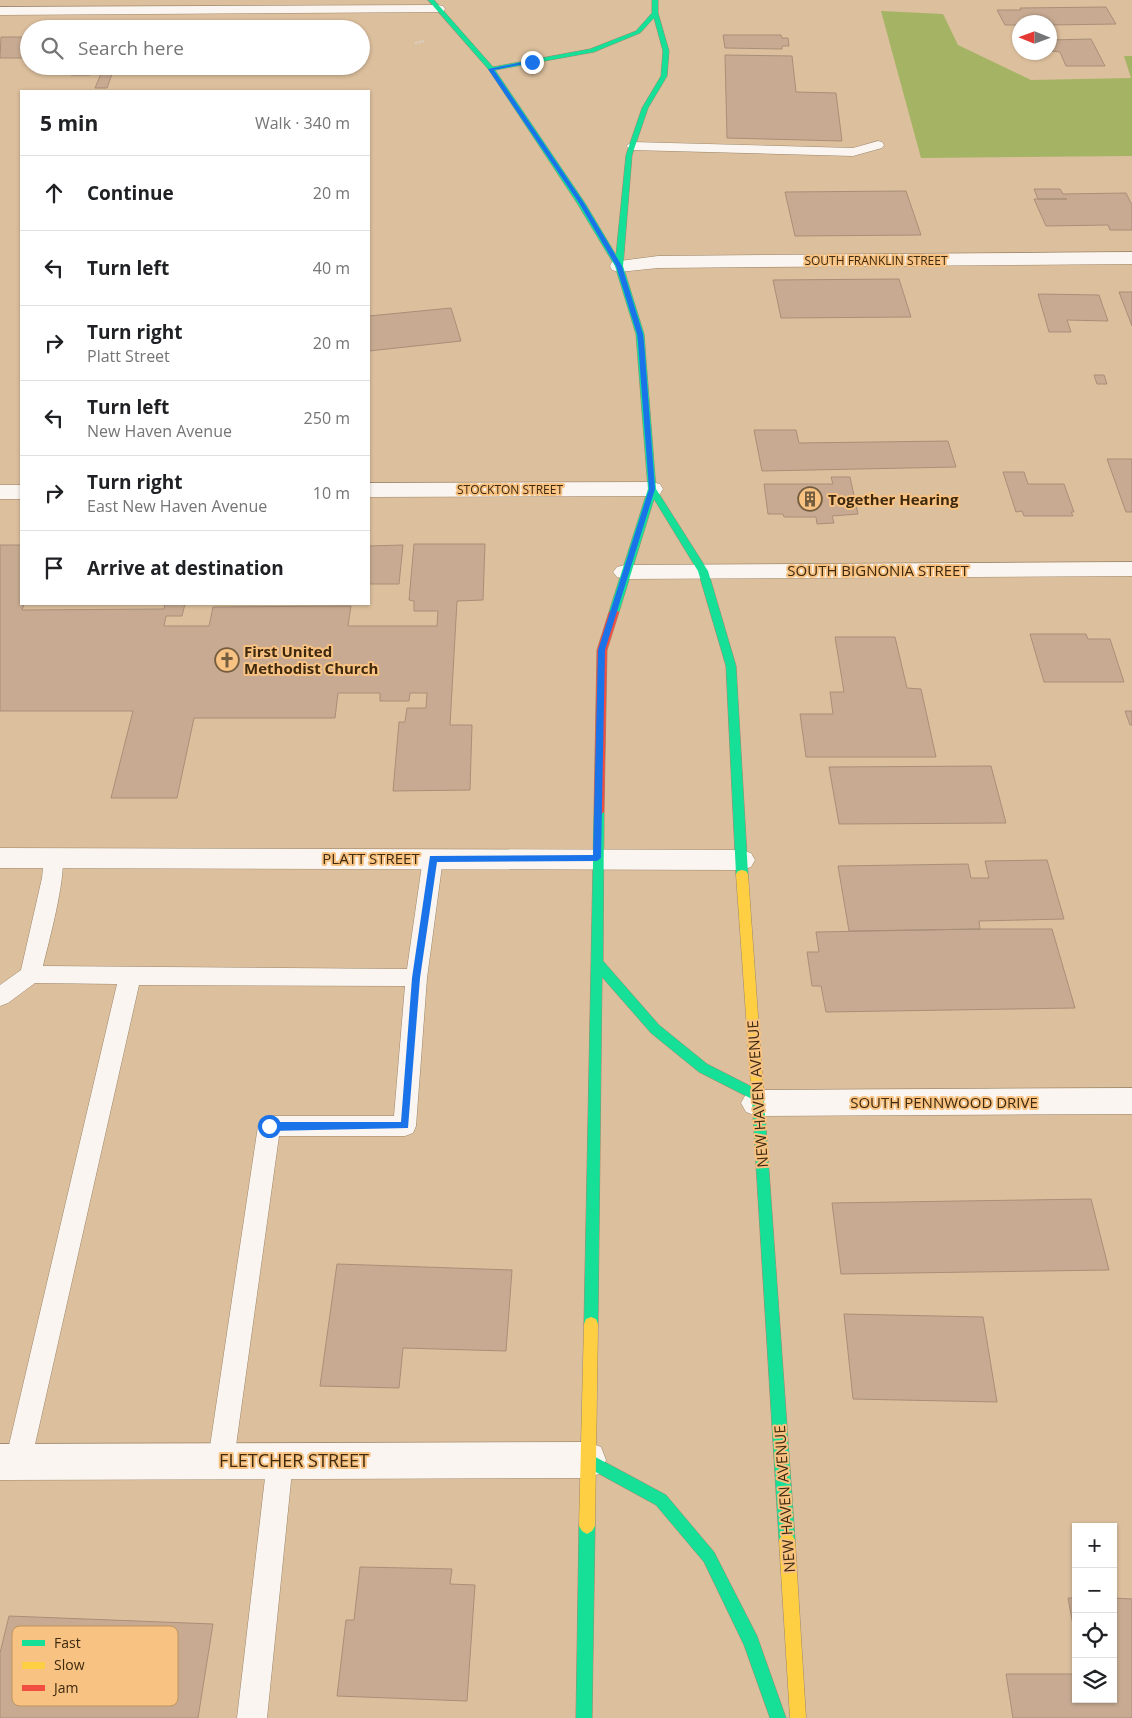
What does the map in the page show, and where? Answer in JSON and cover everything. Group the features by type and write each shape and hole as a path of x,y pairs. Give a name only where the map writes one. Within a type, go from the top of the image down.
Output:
{"main road":[{"path":"619,266 629,155 644,108 664,76 666,51 655,13 655,0"},
{"name":"NEW HAVEN AVENUE","path":"434,4 491,69 581,203 619,266 640,334 652,489 602,650 584,1718"},
{"path":"491,69 592,51 638,32 655,13"},
{"name":"NEW HAVEN AVENUE","path":"652,489 702,571 731,666 741,860 772,1296 798,1718"},
{"path":"596,962 655,1029 704,1068 757,1099"},
{"path":"588,1460 661,1500 709,1557 751,1642 778,1718"}],"street":[{"path":"0,11 272,5 434,4"},
{"name":"SOUTH FRANKLIN STREET","path":"619,266 658,262 1132,258"},
{"name":"STOCKTON STREET","path":"370,490 652,489"},
{"path":"0,492 20,492"},
{"name":"SOUTH BIGNONIA STREET","path":"625,572 1132,568"},
{"name":"PLATT STREET","path":"0,858 597,858 741,860"},
{"name":"SOUTH PENNWOOD DRIVE","path":"757,1099 1132,1101"},
{"name":"FLETCHER STREET","path":"9,1462 588,1460"}],"lane":[{"path":"632,146 853,152 878,146"},
{"path":"31,974 52,878 54,858"},
{"path":"221,1460 269,1126 405,1126 416,978 433,858"},
{"path":"0,997 31,974 416,978"},
{"path":"9,1462 130,976"},
{"path":"252,1718 280,1461"}],"green space":[{"path":"881,11 943,14 958,45 1031,80 1131,78 1124,56 1132,56 1132,156 921,158"}],"building":[{"path":"1106,7 1116,24 1057,25 1057,15 1012,15 1012,25 1005,25 997,10 1021,10 1020,8"},
{"path":"723,35 781,35 782,38 788,38 789,46 782,46 782,49 725,48"},
{"path":"1,37 20,37 20,58 0,58"},
{"path":"1091,39 1105,66 1066,66 1060,52 1057,52 1057,40"},
{"path":"725,55 792,56 796,92 836,93 842,141 727,138"},
{"path":"101,75 112,75 107,88 95,88"},
{"path":"1034,189 1060,189 1063,194 1126,193 1132,205 1132,230 1110,230 1108,225 1046,226 1034,199 1038,199"},
{"path":"906,191 921,235 795,236 785,192"},
{"path":"899,279 911,317 781,318 773,280"},
{"path":"1119,292 1132,292 1132,326"},
{"path":"1038,294 1099,295 1108,321 1067,320 1071,332 1049,332"},
{"path":"451,308 461,341 370,351 370,316"},
{"path":"1094,375 1104,375 1107,384 1097,384"},
{"path":"754,430 796,430 799,443 948,441 956,467 762,471"},
{"path":"1107,459 1132,459 1132,512 1126,512"},
{"path":"1003,472 1024,472 1028,484 1064,484 1074,512 1071,512 1073,516 1024,516 1022,511 1016,512"},
{"name":"Together Hearing","path":"831,477 850,477 858,514 832,516 834,523 817,524 816,517 784,517 783,514 768,514 764,484 833,484"},
{"name":"First United Methodist Church","path":"414,544 485,544 483,600 457,601 450,725 472,725 470,790 393,791 399,722 405,722 407,708 426,708 427,693 410,693 409,701 380,701 380,693 338,693 335,718 194,718 177,798 111,798 133,711 0,711 0,545 20,545 20,605 24,605 22,610 164,609 165,605 185,605 182,616 166,616 164,626 209,626 213,607 351,606 348,626 437,626 438,611 414,611 414,601 409,600"},
{"path":"403,545 399,584 370,584 370,546"},
{"path":"1030,634 1086,634 1088,639 1110,639 1124,682 1044,682"},
{"path":"835,637 895,637 907,688 921,689 936,757 806,757 800,714 833,714 830,692 844,692"},
{"path":"1125,711 1132,711 1132,725 1130,725"},
{"path":"991,766 1006,823 839,824 829,767"},
{"path":"1047,860 1064,919 979,921 980,929 849,931 838,866 968,864 971,878 989,878 985,861"},
{"path":"1052,929 1075,1008 826,1012 821,986 812,986 807,952 819,952 816,932"},
{"path":"1091,1199 1109,1270 841,1274 832,1203"},
{"path":"337,1264 512,1270 506,1351 403,1348 399,1388 320,1386"},
{"path":"844,1314 983,1317 997,1402 853,1399"},
{"path":"360,1567 452,1569 450,1584 475,1585 467,1701 337,1696 346,1620 354,1620"},
{"path":"1068,1598 1072,1598 1072,1620"},
{"path":"1117,1598 1132,1599 1132,1718 1013,1718 1006,1674 1072,1674 1072,1703 1117,1703"},
{"path":"9,1616 213,1624 198,1718 0,1718 0,1653"}],"traffic: fast":[{"path":"431,0 491,69 581,203 619,266 640,334 652,489 614,612"},
{"path":"619,266 629,155 645,108 664,76 666,51 655,13 655,0"},
{"path":"491,69 592,51 638,32 655,13"},
{"path":"652,489 703,571 731,666 742,874"},
{"path":"591,1324 599,812"},
{"path":"596,962 655,1029 703,1068 756,1095"},
{"path":"758,1100 787,1540"},
{"path":"588,1460 661,1500 709,1557 751,1642 778,1718"},
{"path":"584,1718 587,1526"}],"traffic: slow":[{"path":"742,874 758,1100"},
{"path":"587,1526 591,1324"},
{"path":"787,1540 798,1718"}],"traffic: jam":[{"path":"599,812 602,650 614,612"}],"place":[{"name":"Together Hearing","path":"810,499"},
{"name":"First United Methodist Church","path":"227,660"}],"route":[{"path":"269,1126 405,1126 416,978 433,858 597,858 602,650 652,489 641,342 619,266 581,203 491,69 532,62"}]}
